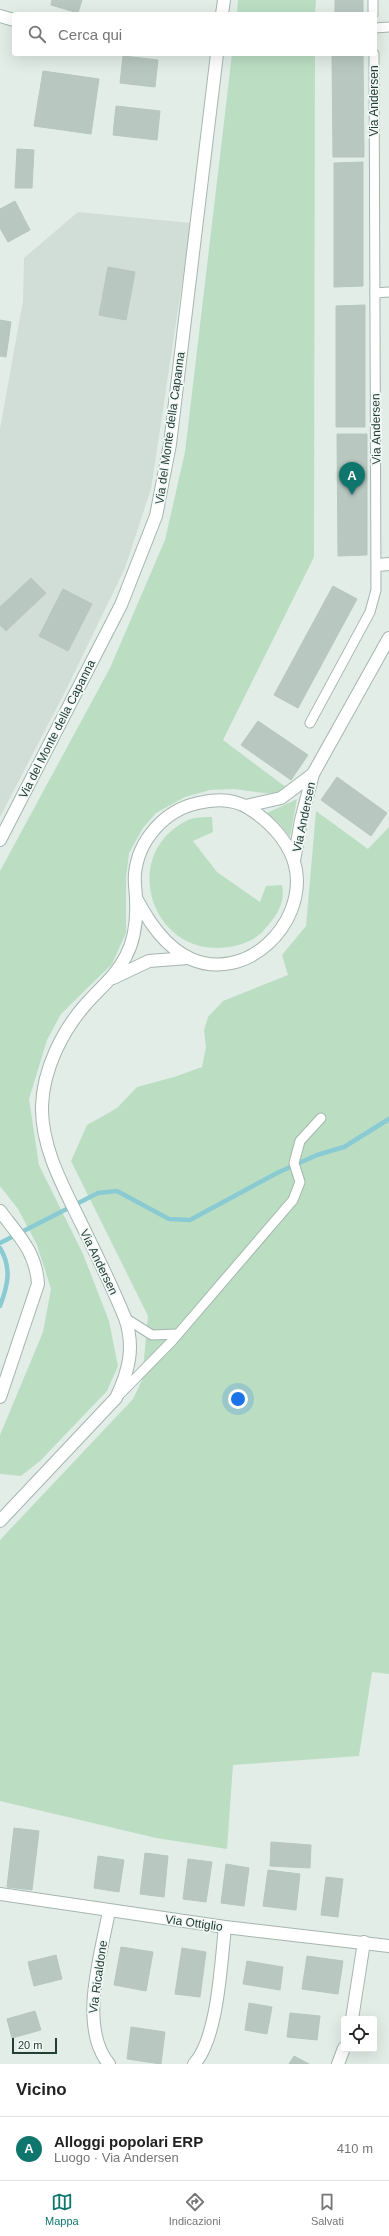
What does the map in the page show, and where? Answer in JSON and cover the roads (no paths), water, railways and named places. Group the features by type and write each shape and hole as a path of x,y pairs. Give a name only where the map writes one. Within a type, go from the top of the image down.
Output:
{"street":[{"path":"222,12 224,0"},
{"path":"0,16 12,19"},
{"name":"Via del Monte della Capanna","path":"0,840 121,605 156,516 170,444 217,56"},
{"name":"Via Andersen","path":"110,980 149,961 188,958 212,963 236,960 259,951 274,939 286,924 296,898 297,883 294,861 301,820 313,774 389,638"},
{"name":"Via Andersen","path":"246,806 281,798 313,774"},
{"name":"Via Andersen","path":"0,1521 116,1398 126,1374 131,1349 130,1332 125,1318 52,1162 42,1114 44,1087 64,1033 85,1005 110,980 122,964 132,941 136,898 135,873 139,856 152,832 162,821 179,809 204,801 231,801 246,806 260,816 278,833 294,861"},
{"name":"Via Andersen","path":"136,898 152,926 166,941 188,958"},
{"path":"0,1211 35,1260 38,1284 0,1398"},
{"name":"Via Ottiglio","path":"0,1894 225,1927 389,1946"},
{"name":"Via Ricaldone","path":"109,1911 92,2013 97,2041 109,2064"},
{"path":"194,2064 204,2051 209,2034 225,1927"},
{"path":"352,2016 364,1942"},
{"path":"338,2064 342,2052"}],"lane":[{"path":"373,0 373,12"},
{"path":"377,28 389,27"},
{"name":"Via Andersen","path":"310,723 370,612 383,564 375,293 374,56"},
{"path":"375,293 389,292"},
{"path":"116,1398 178,1334 293,1200 300,1182 296,1167 300,1140 321,1118"},
{"path":"125,1318 152,1335 178,1334"}],"waterway":[{"path":"0,1243 98,1193 117,1191 169,1219 190,1220 277,1173 317,1155 344,1147 389,1119"},
{"path":"0,1248 4,1255 8,1277 0,1306"}],"place":[{"name":"Alloggi popolari ERP","path":"352,495"}]}
